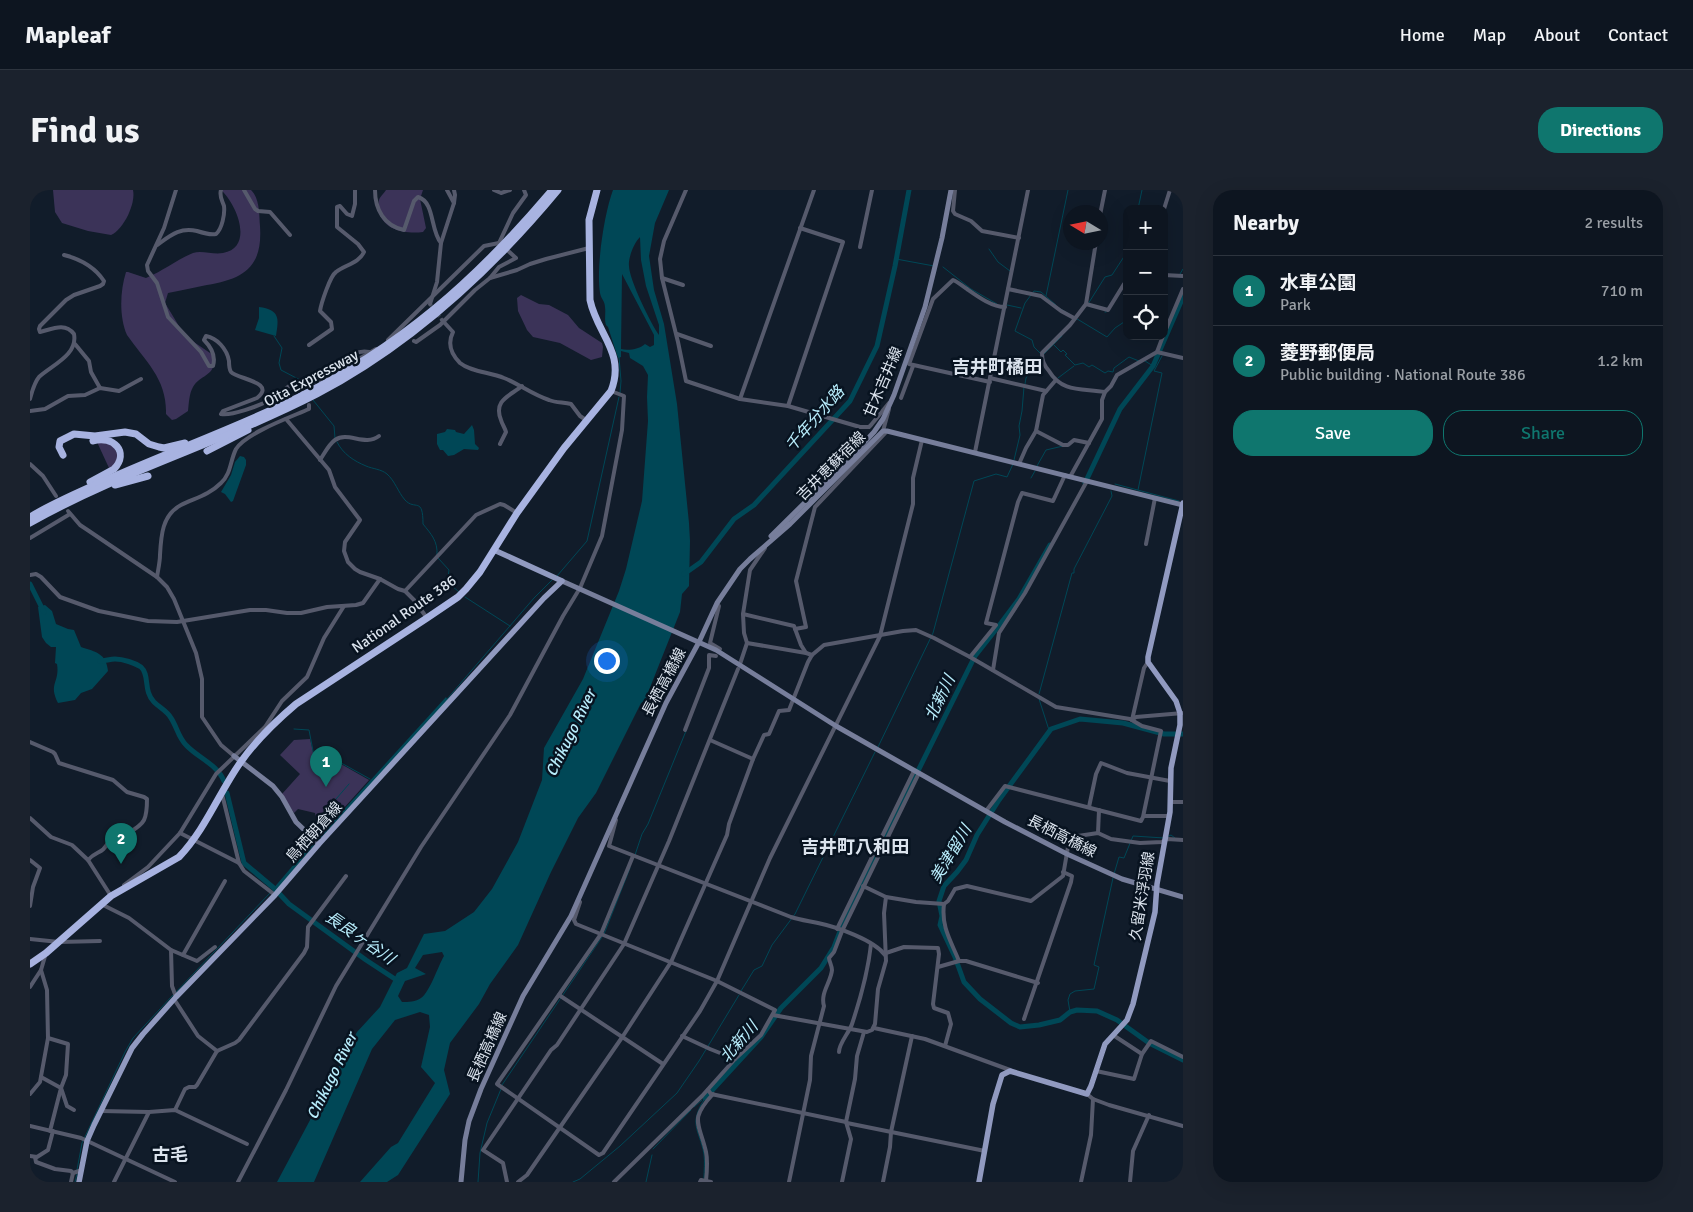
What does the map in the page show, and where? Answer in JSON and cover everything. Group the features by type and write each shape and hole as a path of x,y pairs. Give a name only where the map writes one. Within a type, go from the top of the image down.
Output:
{"highway":[{"name":"Oita Expressway","path":"32,518 99,483 267,412 354,367 419,322 477,272 516,232 552,190"},
{"name":"Oita Expressway","path":"32,518 271,416 317,393 380,356 442,311 499,257 558,190"},
{"name":"National Route 386","path":"30,964 46,953 111,896 173,862 186,850 241,762 266,728 296,704 458,597 494,550 517,513 564,448 587,421 616,393 615,364 612,351 592,311 590,300 589,220 597,190"},
{"path":"207,451 317,393"},
{"path":"62,455 59,447 60,441 74,434 95,436 131,432 149,444 164,448 190,441 267,412"},
{"path":"32,518 56,500 110,472 117,466 120,457 115,444 106,439 93,441"},
{"path":"32,518 108,488 148,476"}],"main road":[{"name":"甘木吉井線","path":"766,544 771,536 874,432 883,419 894,395 931,287 953,190"},
{"name":"吉井恵蘇宿線","path":"697,641 717,603 740,570 885,431 1183,504"},
{"path":"1148,662 1183,504"},
{"path":"494,550 697,641"},
{"name":"鳥栖朝倉線","path":"80,1182 84,1140 101,1111 132,1048 175,997 275,895 318,844 544,598 562,581"},
{"name":"長栖高橋線","path":"461,1182 465,1140 469,1122 481,1089 523,996 571,916 666,703 697,641 738,664 836,726 1000,819 1067,854 1112,874 1183,897"},
{"name":"久留米浮羽線","path":"1086,1094 1092,1086 1105,1044 1127,1020 1133,1004 1155,912 1169,816 1173,755 1182,713 1176,701 1148,662"},
{"path":"234,756 273,786 282,797 296,822 318,844"},
{"path":"979,1182 1000,1078 1004,1073 1010,1070 1086,1094"}],"street":[{"path":"176,190 164,228 146,268 157,283 168,317 202,352 209,366 213,366 214,360 212,350 204,340 204,337 207,336 225,350 232,373 254,381 261,386 261,395 223,411 221,414 226,415 267,401 298,381 303,387 331,376 387,341 404,328 434,295 484,246 499,242 513,213 526,195 524,190"},
{"path":"156,246 175,232 186,230 216,234 220,231 224,209 220,194 221,190"},
{"path":"244,190 255,209 270,212 290,235"},
{"path":"309,345 332,329 331,322 320,312 332,276 360,258 364,252 358,244 337,227 337,207 340,206 346,213 352,216 355,204 355,190"},
{"path":"375,190 379,212 388,222 404,230 414,201 418,197 422,198 429,208 434,231 441,243"},
{"path":"447,190 454,203"},
{"path":"430,304 434,295 438,274 441,243 454,203 454,190"},
{"path":"494,190 504,193 510,190"},
{"path":"686,190 662,248 660,259 662,278 677,334 686,381 740,399 788,406 860,427 869,427 882,413 894,395"},
{"path":"740,399 814,190"},
{"path":"860,247 872,190"},
{"path":"953,190 953,211 955,214 971,221 982,231 1018,238"},
{"path":"975,452 1028,190"},
{"path":"1102,205 1105,190"},
{"path":"1165,205 1170,190"},
{"path":"788,406 843,242 800,228"},
{"path":"414,341 422,339 443,321 490,278 499,267 516,258 499,242"},
{"path":"490,278 546,259 589,248"},
{"path":"1095,250 1087,304 1042,355 1042,361 1055,381 1075,389 1105,392"},
{"path":"64,255 83,261 92,267 104,281 100,286 74,295 66,300 40,326 39,330 40,332 58,327 68,328 74,334 75,344 89,361 100,388"},
{"path":"1168,275 1183,276"},
{"path":"662,278 683,285"},
{"path":"1005,307 996,306 967,289 956,280 953,280 933,299 909,364 1046,390"},
{"path":"1087,304 1108,310 1123,288"},
{"path":"1008,289 1041,296 1061,311 1075,317"},
{"path":"1168,325 1183,289"},
{"path":"443,321 452,332 449,342 451,351 461,363 471,369 495,374 549,400 571,404 580,416 587,421"},
{"path":"677,334 711,346"},
{"path":"1158,353 1162,340"},
{"path":"30,399 39,377 63,358 75,344"},
{"path":"336,366 357,352 369,352"},
{"path":"970,657 996,625 986,623 1022,493 1053,501 1102,419 1102,400 1105,392 1118,375 1158,353 1183,358"},
{"path":"902,398 913,366"},
{"path":"30,411 44,409 68,396 84,395 100,388 119,391 141,379"},
{"path":"1016,463 1036,430 1043,395 1055,381"},
{"path":"500,444 506,432 500,418 501,403 506,396 522,386"},
{"path":"238,1182 340,980 421,847 510,715 563,616 582,589 597,549 606,515 622,430 624,396 616,393"},
{"path":"795,629 806,627 796,581 815,507 885,431 894,395"},
{"path":"157,577 162,532 167,517 180,506 207,494 223,482 236,450 244,441 309,409 309,405"},
{"path":"286,419 329,470 335,487 360,520 345,542 344,551 348,562 354,569 380,579 405,592 414,600 427,618"},
{"path":"1036,430 1063,445 1068,445 1074,440 1088,443"},
{"path":"320,460 335,440 344,437 368,440 378,436"},
{"path":"633,856 602,934 497,1084 600,1155 700,1011 717,981 770,858 880,636 913,504 913,478 922,440"},
{"path":"30,464 43,476 56,496"},
{"path":"993,670 999,632 1030,585 1086,481"},
{"path":"1146,544 1155,498"},
{"path":"405,592 476,515 500,504 517,513"},
{"path":"30,538 69,513 89,531 157,577 167,587 174,599 196,653 202,688 202,717 221,745 234,756"},
{"path":"740,664 748,643 744,633 743,614 750,570 766,547 766,544"},
{"path":"30,575 36,574 41,577 60,597 99,611 148,621 183,621 250,610 301,613 327,607 363,603 380,579"},
{"path":"717,603 719,606 710,643 720,649"},
{"path":"118,892 148,866 180,833 216,774 266,728 282,701 307,677 324,638 344,606"},
{"path":"743,614 794,626 806,653"},
{"path":"518,1182 527,1175 560,1128 671,962 726,835 728,824 764,735 769,734 779,711 789,710 804,670 812,655 824,645 916,630 970,657 1056,707 1132,720 1142,726 1161,731 1150,778 1144,816 1141,821 1122,818 1089,807 1005,786 986,811"},
{"path":"748,643 812,655"},
{"path":"685,730 709,668 710,654 716,656"},
{"path":"1132,720 1144,668 1148,662"},
{"path":"507,1182 503,1163 483,1150 551,1050 557,1045 624,944 659,865 738,669"},
{"path":"1132,720 1136,717 1182,713"},
{"path":"710,740 753,759"},
{"path":"30,742 56,754 59,763 113,780 127,792 144,796 146,799 146,815 142,823 119,838 109,841 101,853 94,854 88,860"},
{"path":"1089,807 1096,774 1101,763 1127,773 1170,781"},
{"path":"839,930 863,886 917,772"},
{"path":"789,1182 810,1080 811,1056 832,969 828,958 834,952 839,930 917,772"},
{"path":"222,793 239,863 244,871 275,895"},
{"path":"1170,802 1183,802"},
{"path":"617,810 609,846 751,902 804,921 820,923 839,930 871,944 886,954"},
{"path":"1098,833 1099,810"},
{"path":"1144,816 1169,816"},
{"path":"30,818 50,837 72,845 88,860 111,896"},
{"path":"180,833 239,863"},
{"path":"863,886 886,897 916,902 941,903 948,901 950,895 956,889 967,886 1031,901 1063,876 1071,837 1098,833 1111,839 1140,843 1183,840"},
{"path":"30,860 40,868 33,887 30,906"},
{"path":"1024,1019 1038,983 1072,876 1064,872"},
{"path":"175,1110 185,1089 197,1085 217,1052 239,1040 304,953 307,947 308,927 346,876"},
{"path":"184,955 225,881"},
{"path":"579,897 580,901 574,920 576,924 717,981 775,1010 774,1015 761,1035 735,1059 710,1092 700,1109 698,1118 706,1153 705,1181"},
{"path":"874,1028 878,989 886,961 884,913 886,897"},
{"path":"941,903 943,923 957,962"},
{"path":"101,904 129,918 171,950 197,961 215,946"},
{"path":"30,938 59,942 100,941"},
{"path":"839,1052 839,1048 850,1030 863,993 871,944"},
{"path":"886,954 904,946 938,948 940,950 933,1004 934,1008 948,1013 950,1020 945,1046"},
{"path":"171,950 172,990 175,997 198,1036 217,1052"},
{"path":"30,986 41,970 46,953"},
{"path":"938,967 966,961 1038,983"},
{"path":"30,1094 38,1086 41,1077 48,1038 47,990 41,970"},
{"path":"559,995 663,1064"},
{"path":"774,1015 850,1030 867,1032 874,1028 912,1036 1010,1070"},
{"path":"842,1182 851,1139 846,1123 855,1079 858,1048 864,1032"},
{"path":"1115,1033 1144,1053"},
{"path":"682,1036 735,1059"},
{"path":"883,1182 891,1132 912,1036"},
{"path":"48,1038 68,1044 66,1075 61,1088 48,1150 32,1157 36,1162 73,1173 82,1170"},
{"path":"1096,1071 1134,1079 1151,1041 1183,1057"},
{"path":"41,1077 61,1088 67,1106 74,1110"},
{"path":"710,1092 846,1123 985,1151"},
{"path":"614,1182 710,1092"},
{"path":"1086,1094 1109,1105 1183,1126"},
{"path":"1081,1182 1091,1135 1093,1098"},
{"path":"101,1111 150,1112 175,1110 248,1144"},
{"path":"114,1182 150,1112"},
{"path":"1130,1182 1133,1151 1149,1115"},
{"path":"30,1126 84,1140 176,1182"},
{"path":"71,1182 73,1173"}],"shaded area":[{"path":"53,190 133,190 133,202 124,222 111,235 88,231 62,223 55,212"},
{"path":"221,190 251,190 254,194 258,202 260,241 258,253 247,270 238,276 216,284 168,293 165,303 185,336 213,355 214,362 211,371 193,387 188,411 172,420 166,414 163,391 159,381 124,328 121,304 124,279 126,272 146,278 193,253 223,253 233,249 238,242 240,224 232,204"},
{"path":"386,190 423,190 420,199 426,228 423,232 403,232 386,223 379,212 378,206"},
{"path":"521,295 539,304 549,305 568,315 579,328 602,343 602,357 591,360 560,343 533,337 527,330 518,311 517,298"},
{"path":"97,442 112,444 118,455 115,465 109,468"},
{"path":"310,739 314,756 334,760 369,780 317,838 313,835 318,828 315,813 298,809 294,813 282,794 300,774 280,755 294,740"}],"water":[{"name":"Chikugo River","path":"613,190 669,190 655,223 649,256 654,290 664,324 677,404 689,523 689,586 682,594 680,612 649,690 649,698 641,703 596,793 578,818 518,945 490,984 479,1004 450,1043 444,1070 450,1094 398,1175 387,1182 360,1182 391,1147 398,1143 435,1083 421,1067 430,1027 429,1015 420,1012 395,1020 372,1049 314,1182 277,1182 357,1032 380,1007 397,973 407,968 424,934 445,931 474,912 492,889 518,842 542,780 544,748 583,679 619,591 642,501 648,421 648,375 643,366 630,358 629,353 621,351 621,357 618,358 605,323 605,305 600,293 599,270 602,241","holes":["640,237 641,260 646,286 659,325 659,335 641,301 630,272 630,255","622,274 654,335 654,345 650,347 645,344 634,349 621,349","442,952 444,956 431,985 424,995 412,1002 402,1002 398,996 405,981 426,974 415,968 423,955"]},
{"path":"259,307 271,310 276,316 278,324 276,336 255,330 259,318"},
{"path":"472,425 475,444 479,448 478,450 464,449 448,456 443,450 440,450 437,444 437,434 445,432 447,429 464,434"},
{"path":"240,456 246,460 246,465 231,502 221,492 231,475 235,462"},
{"path":"45,605 52,611 56,624 74,630 81,647 99,654 107,665 108,671 92,689 81,693 75,700 58,703 55,696 54,687 57,675 57,664 55,663 56,647 51,647 42,637 38,607"},
{"path":"446,697 448,701 318,841 317,839"},
{"path":"313,842 315,844 274,893 272,890"}],"waterway":[{"name":"千年分水路","path":"684,574 701,562 734,519 754,505 850,401 877,346 895,266 909,190"},
{"path":"1046,296 1068,190"},
{"path":"1139,205 1142,190"},
{"path":"989,249 998,262 1010,271"},
{"path":"1088,304 1105,277 1112,275 1123,258"},
{"path":"896,259 934,266"},
{"path":"943,267 971,289 997,304"},
{"path":"1180,274 1183,269"},
{"path":"1040,353 1034,347 1032,340 1015,331 1025,303 1034,291 1041,292 1056,305"},
{"name":"北新川","path":"1085,483 1120,409 1153,366 1183,297"},
{"path":"1007,305 1021,308"},
{"path":"1059,308 1107,337 1123,323"},
{"path":"274,336 282,348 279,363 281,370 302,381 304,385"},
{"path":"1043,355 1062,336"},
{"path":"1054,345 1061,352 1063,350 1067,354 1065,355 1075,365 1083,363 1089,367 1092,365 1105,373 1108,371 1113,372 1114,368 1129,357 1139,361"},
{"path":"1138,490 1162,373 1154,371 1162,356"},
{"path":"619,357 620,393"},
{"path":"1025,384 1026,378 1040,357"},
{"path":"1145,361 1153,366"},
{"path":"1058,378 1074,366"},
{"path":"1014,460 1020,435 1019,426 1024,387"},
{"path":"557,576 587,541 619,397"},
{"path":"313,400 334,426 335,438"},
{"path":"337,442 342,450 353,459 387,474 405,500 420,507 423,515 423,524 435,542 437,555"},
{"path":"1037,466 1046,450 1063,446"},
{"path":"878,747 933,633 974,481 996,474 1007,477 1013,464"},
{"path":"1031,478 1035,471"},
{"path":"1115,484 1179,501"},
{"path":"1039,694 1072,573 1074,573 1074,569 1112,496 1111,491"},
{"name":"北新川","path":"705,1098 761,1037 781,1008 821,968 834,947 846,916 975,656 1019,599 1050,545"},
{"path":"438,558 449,570 449,583 459,592"},
{"path":"447,699 534,598 552,580"},
{"path":"30,584 44,612"},
{"path":"465,597 510,626"},
{"path":"100,661 118,659 141,667 144,670 151,698 173,721 181,739 186,745 217,770 224,781"},
{"path":"1039,699 1049,730"},
{"name":"美津留川","path":"1183,734 1164,734 1123,723 1080,719 1051,729 999,800 977,835 966,860 944,886 939,901 942,916 940,925 964,982 980,999 1011,1023 1020,1027 1039,1025 1060,1020 1070,1012 1077,1010 1097,1011 1117,1020 1149,1043 1183,1060"},
{"path":"294,729 309,730 314,756 334,759 370,779"},
{"path":"635,855 642,834 648,824 686,731"},
{"path":"741,991 754,970 762,966 772,945 795,914 875,752"},
{"path":"322,834 322,827 330,806 349,784"},
{"name":"長良ヶ谷川","path":"227,793 244,863 275,889 289,904 398,981"},
{"path":"1167,837 1171,835 1175,838"},
{"path":"1114,874 1119,857 1124,858 1133,836 1164,838"},
{"path":"604,934 630,868"},
{"path":"1070,1012 1068,1000 1070,994 1075,991 1094,989 1099,967 1094,965 1113,878"},
{"path":"176,992 270,893"},
{"path":"502,1085 602,937"},
{"path":"77,1170 82,1143 125,1052 133,1038 173,995"},
{"path":"573,1182 580,1179 620,1146 677,1093 739,995"},
{"path":"478,1182 480,1153 487,1123 501,1089"},
{"path":"704,1178 704,1154 696,1121 697,1114 705,1098"},
{"path":"694,1107 702,1100"},
{"path":"653,1149 691,1110"},
{"path":"646,1182 652,1155"},
{"path":"75,1182 77,1174"}],"tunnel":[{"path":"430,304 442,320"}],"place":[{"name":"水車公園","path":"326,787"},
{"name":"菱野郵便局","path":"121,864"}],"district":[{"name":"吉井町橘田","path":"997,367"},
{"name":"吉井町八和田","path":"855,847"},
{"name":"古毛","path":"170,1155"}]}
